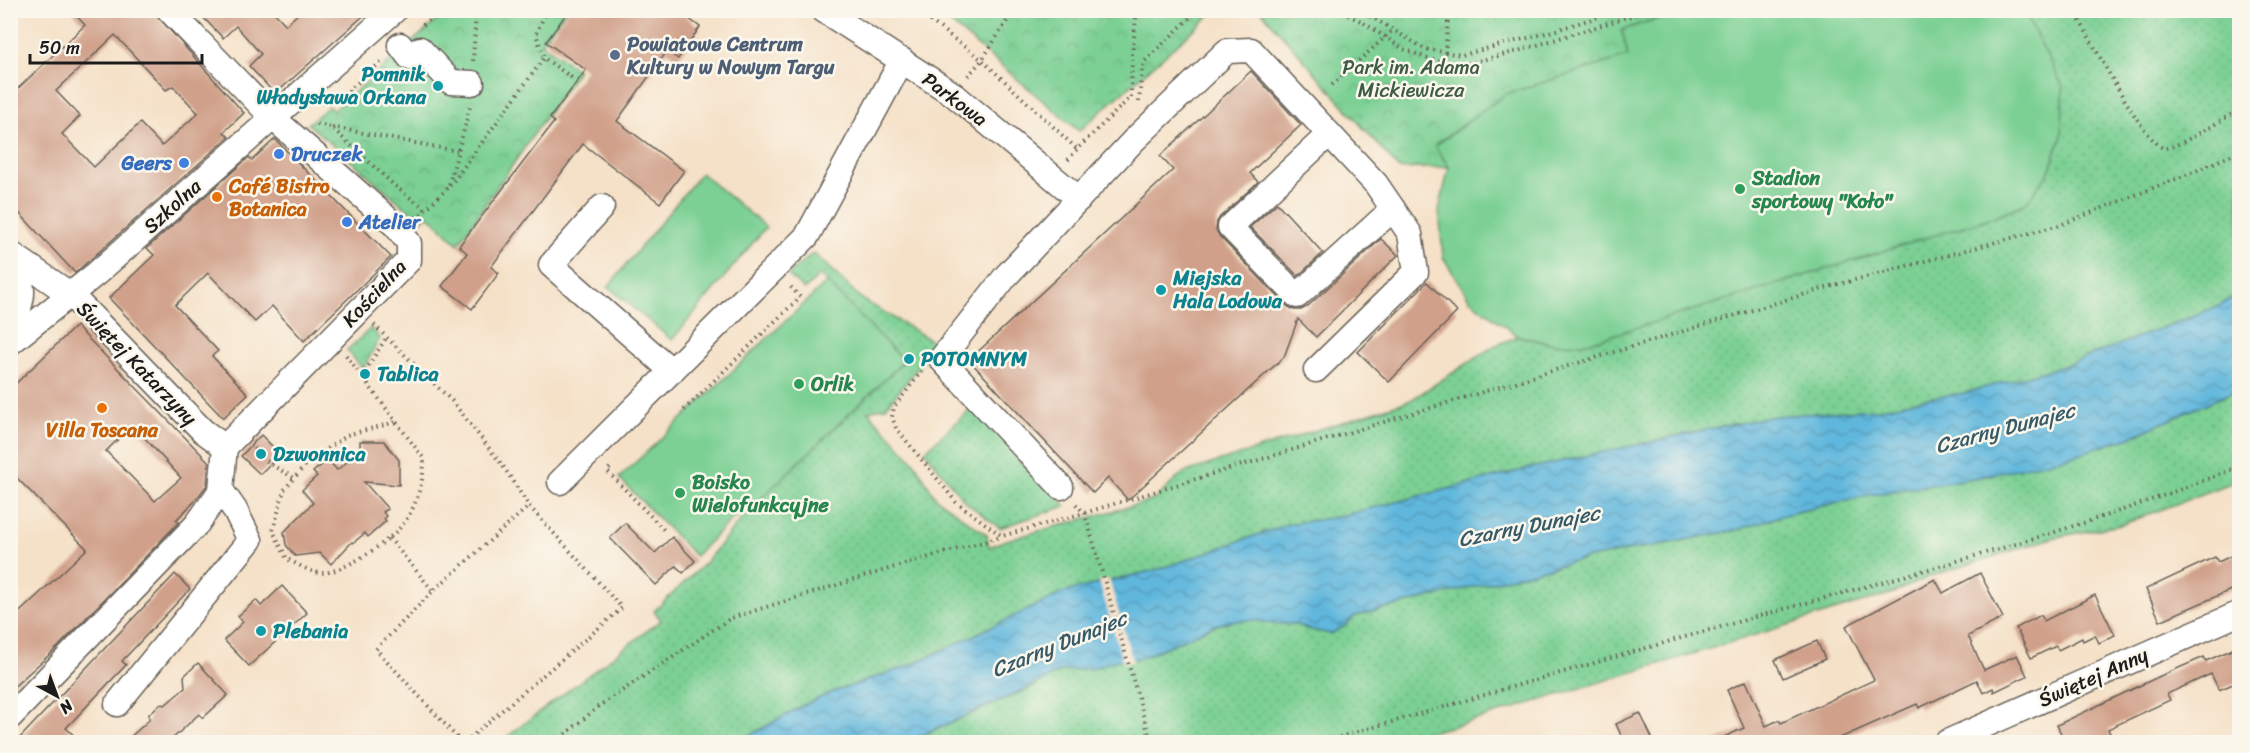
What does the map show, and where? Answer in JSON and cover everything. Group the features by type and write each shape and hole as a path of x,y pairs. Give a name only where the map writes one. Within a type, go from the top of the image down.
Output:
{"street":[{"name":"Kościelna","path":"169,10 272,117 396,226 409,243 409,260 225,447"},
{"name":"Szkolna","path":"10,343 71,295 395,10"},
{"name":"Parkowa","path":"823,10 953,94 1078,199"},
{"path":"400,45 410,58 420,48 451,82 472,83"},
{"path":"1061,487 941,359 1006,276 1134,140 1227,51 1251,50 1376,184 1410,234 1416,272 1316,370"},
{"path":"560,482 807,236 902,60"},
{"path":"1329,134 1230,227 1297,296 1393,209"},
{"path":"603,207 551,265 672,371"},
{"path":"10,254 19,270 23,299 10,331"},
{"name":"Świętej Katarzyny","path":"10,254 71,295 203,431 225,447"},
{"path":"10,717 197,524 221,490 225,447"},
{"path":"117,704 250,540 235,510 221,490"},
{"name":"Świętej Anny","path":"1947,742 2240,613"}],"path":[{"path":"448,188 474,94 470,91 476,10"},
{"path":"536,10 543,17"},
{"path":"547,10 536,34 544,58 575,80"},
{"path":"916,10 982,60 1077,149 1131,97 1132,55 1137,10"},
{"path":"953,94 982,60 1014,10"},
{"path":"1337,10 1361,21 1402,49 1436,61 1462,64 1518,51 1650,10"},
{"path":"1360,10 1425,49 1462,55 1621,10"},
{"path":"1446,53 1449,10"},
{"path":"2074,10 2131,110 2156,145 2165,148 2180,143 2240,109"},
{"path":"1332,85 1392,31"},
{"path":"401,234 448,188 544,58"},
{"path":"425,208 394,186 331,127 457,151"},
{"path":"556,742 599,706 731,618 1832,286 2060,225 2240,151"},
{"path":"684,410 801,297 782,277"},
{"path":"369,320 452,401 503,466 529,506 622,608 463,742 376,649 433,591 529,506"},
{"path":"362,376 386,338"},
{"path":"342,350 424,459 424,479 406,521 389,538 353,564 320,573 287,559 273,531 284,490 307,463 346,435 396,422"},
{"path":"929,362 894,407 892,417 896,428 956,502 1002,536"},
{"path":"251,445 270,464 294,478"},
{"path":"1322,742 1753,618 1972,558 2171,494 2240,466"},
{"path":"1088,524 1151,742"},
{"path":"389,538 433,591"}],"green space":[{"path":"442,11 566,11 541,43 578,70 458,244 428,215 421,221 308,124 329,106 333,111 444,14"},
{"path":"936,11 1215,11 1079,131"},
{"name":"Park im. Adama Mickiewicza","path":"1261,11 1682,11 1622,30 1629,56 1506,94 1435,145 1449,167 1399,169"},
{"name":"Stadion sportowy \"Koło\"","path":"1682,11 2024,11 2063,87 2062,135 2048,174 2025,204 1984,220 1587,343 1554,344 1518,336 1470,300 1443,257 1439,210 1449,167 1435,146 1506,94 1628,56 1622,30"},
{"path":"2024,11 2239,11 2239,295 2211,309 2064,366 1961,394 1933,397 1878,409 1775,416 1531,468 1337,517 1288,524 1163,568 1065,592 911,665 830,693 738,742 500,742 661,620 654,611 705,563 746,513 903,361 820,275 804,290 788,275 813,253 862,299 937,344 886,407 868,411 914,462 936,498 987,535 989,547 1006,540 1154,500 1183,473 1411,400 1494,346 1518,336 1554,344 1984,220 2024,204 2048,174 2062,135 2063,88"},
{"path":"701,173 766,227 672,340 608,287"},
{"name":"Orlik","path":"827,282 904,361 746,513 742,509 695,556 619,478"},
{"path":"371,328 380,338 363,369 347,350"},
{"path":"2239,389 2239,480 2121,525 2056,537 1931,576 1893,593 1466,723 1389,742 907,742 1030,688 1061,671 1089,669 1117,660 1141,658 1216,625 1253,620 1294,624 1331,634 1345,626 1355,616 1589,558 1737,530 1784,515 1869,495 1985,476 2069,457 2133,436"},
{"path":"974,406 1066,506 1000,528 965,502 925,451"}],"water":[{"name":"Czarny Dunajec","path":"2239,295 2239,389 2133,436 2069,457 1985,476 1869,495 1784,515 1737,530 1589,558 1355,616 1345,626 1331,634 1294,624 1253,620 1215,625 1141,658 1117,660 1089,669 1061,671 907,742 738,742 830,693 911,665 1065,592 1163,568 1288,524 1337,517 1531,468 1775,416 1878,409 1933,397 1961,394 2064,366 2211,309"}],"pier":[{"path":"1109,579 1133,662 1123,662 1099,581"}],"building":[{"path":"71,10 152,10 244,113 224,132 229,137 75,273 10,203 10,96 85,25","holes":["115,35 166,90 173,86 198,113 162,146 140,123 94,167 62,134 80,116 56,91"]},
{"path":"196,10 272,10 286,25 302,10 370,10 275,94 249,66 261,54 236,26 223,38"},
{"path":"569,10 677,10 700,27 678,59 667,51 617,121 684,171 660,203 583,144 491,267 499,273 472,309 442,286 467,253 459,246 554,122 550,118 586,70 546,42"},
{"name":"Miejska Hala Lodowa","path":"1251,71 1301,125 1250,173 1258,182 1220,217 1216,230 1220,237 1287,306 1294,310 1307,307 1381,239 1398,255 1316,337 1298,319 1284,357 1128,500 1108,478 1093,493 969,360 1173,170 1160,156"},
{"path":"275,139 391,257 304,341 272,306 255,322 208,273 175,305 218,351 212,356 248,394 223,418 109,298 154,255 147,248 249,157 252,160"},
{"path":"1277,203 1323,253 1298,276 1250,227"},
{"path":"1427,282 1457,312 1389,382 1358,352"},
{"path":"76,326 209,462 207,485 176,520 179,522 58,647 10,690 10,621 87,549 10,471 10,389","holes":["133,425 181,478 155,501 106,451"]},
{"name":"Dzwonnica","path":"261,435 280,454 260,474 241,456"},
{"path":"360,441 384,441 399,460 399,485 364,482 388,509 383,512 386,521 368,537 365,533 352,542 331,564 320,553 295,556 286,545 284,532 313,503 302,490 317,476 313,472 328,460 337,470 360,451"},
{"path":"625,523 655,553 672,537 695,561 683,573 676,566 656,585 610,538"},
{"path":"2240,552 2240,586 2160,621 2146,589 2215,557 2218,562"},
{"path":"1980,573 2003,618 1968,636 1984,670 2017,655 2027,676 1994,692 1993,688 1983,693 1977,680 1919,708 1917,704 1831,742 1713,742 1744,728 1727,690 1746,681 1766,726 1779,720 1781,723 1874,680 1846,626 1935,579 1943,593"},
{"path":"175,574 190,589 122,661 126,665 66,728 81,742 16,742"},
{"name":"Plebania","path":"282,586 307,613 249,666 224,640 243,622 238,616 256,600 261,606"},
{"path":"2095,595 2115,635 2099,643 2095,635 2083,641 2082,638 2058,650 2056,646 2031,658 2016,628 2041,615 2044,621"},
{"path":"1817,641 1825,659 1783,678 1775,660"},
{"path":"2240,646 2240,681 2219,690 2211,674 2167,694 2170,700 2108,729 2114,742 2065,742 2057,725 2204,657 2206,661"},
{"path":"198,663 228,695 203,718 199,714 169,742 125,742 149,720 149,714 160,704 165,705 185,688 184,676"},
{"path":"1640,713 1654,742 1624,742 1616,724"}],"place":[{"name":"Powiatowe Centrum Kultury w Nowym Targu","path":"615,55"},
{"name":"Pomnik Władysława Orkana","path":"438,86"},
{"name":"Druczek","path":"279,154"},
{"name":"Geers","path":"184,163"},
{"name":"Stadion sportowy \"Koło\"","path":"1740,189"},
{"name":"Café Bistro Botanica","path":"217,197"},
{"name":"Atelier","path":"347,222"},
{"name":"Miejska Hala Lodowa","path":"1161,290"},
{"name":"POTOMNYM","path":"909,359"},
{"name":"Tablica","path":"365,374"},
{"name":"Orlik","path":"799,384"},
{"name":"Villa Toscana","path":"102,408"},
{"name":"Dzwonnica","path":"261,454"},
{"name":"Boisko Wielofunkcyjne","path":"680,493"},
{"name":"Plebania","path":"261,631"}]}
